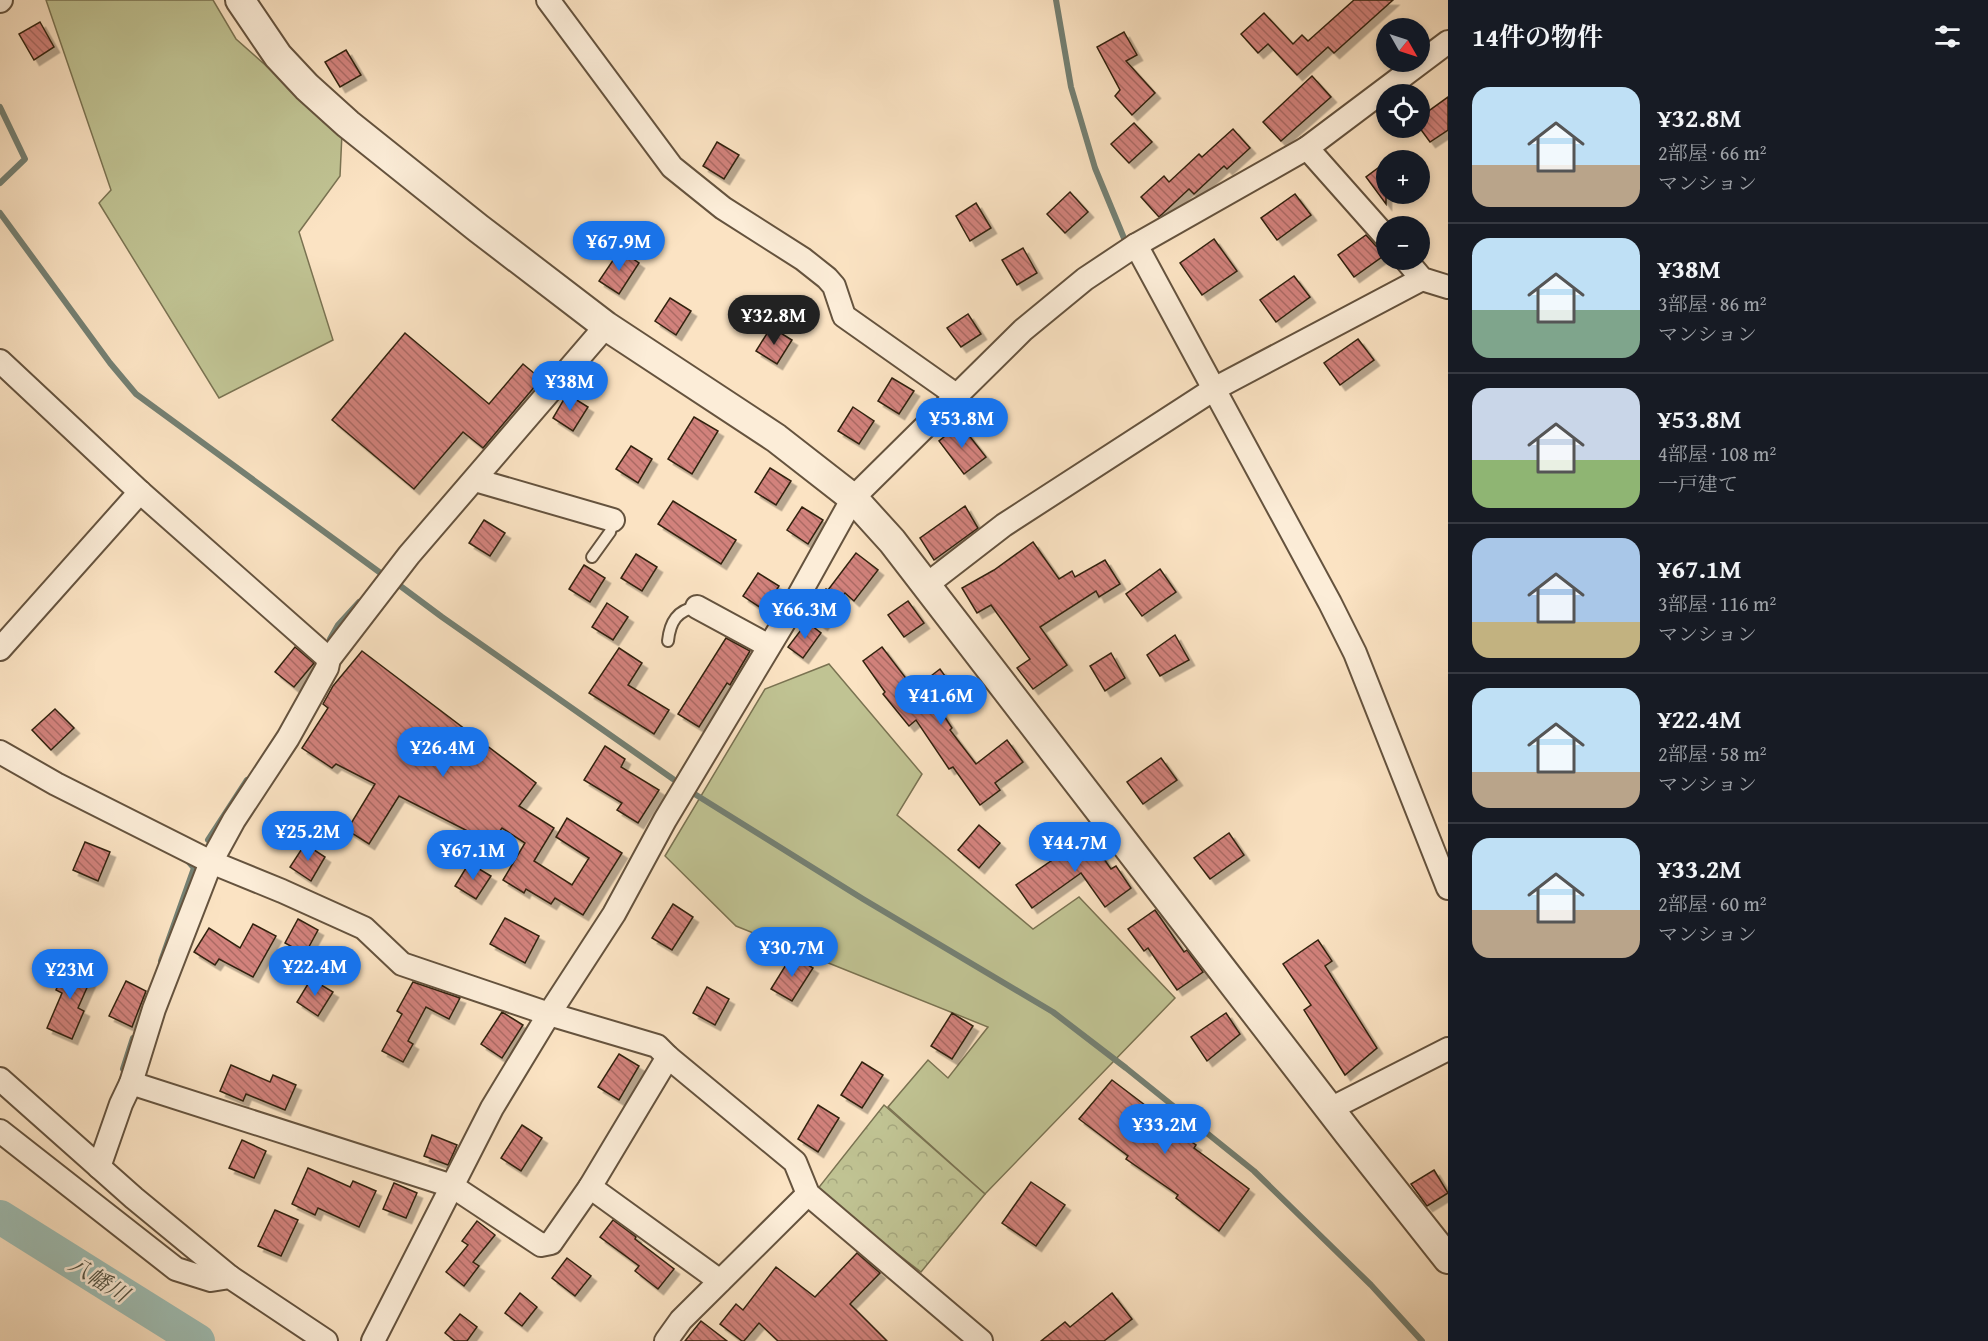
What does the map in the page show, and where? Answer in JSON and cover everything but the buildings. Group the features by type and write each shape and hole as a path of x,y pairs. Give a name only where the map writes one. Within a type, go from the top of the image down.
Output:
{"street":[{"path":"240,0 278,56 348,124 606,326 776,438 853,498 892,541 1448,1259"},
{"path":"548,0 672,167 723,208 811,265 834,286 844,316 956,395"},
{"path":"373,1341 492,1108 614,914 665,820 769,646 853,498 1023,330 1085,279 1136,245 1307,148 1448,42"},
{"path":"1307,148 1376,226"},
{"path":"1136,245 1330,603 1439,840 1448,888"},
{"path":"1414,270 1422,279 1448,288"},
{"path":"925,586 1004,525 1214,389 1422,279"},
{"path":"99,1167 121,1104 131,1083 154,1009 212,862 234,819 288,738 327,668 329,659 390,579 606,326"},
{"path":"0,361 140,492 329,659"},
{"path":"475,480 613,520"},
{"path":"0,649 140,492"},
{"path":"697,607 769,646"},
{"path":"0,752 56,784 212,862 364,928 402,964 549,1014 657,1046 795,1162 808,1194 981,1341"},
{"path":"1330,1109 1448,1049"},
{"path":"131,1083 452,1186 541,1245 551,1243 590,1187 668,1057"},
{"path":"0,1079 99,1167 230,1277 326,1341"},
{"path":"0,1131 176,1269 211,1280 230,1277"},
{"path":"590,1187 720,1281"},
{"path":"666,1341 681,1320 808,1194"}],"lane":[{"path":"592,557 609,532 613,520"},
{"path":"668,641 670,626 680,612 697,607"}],"green space":[{"path":"46,0 213,0 236,39 342,133 340,176 299,232 333,340 219,398 99,203 111,190"},
{"path":"829,664 922,774 897,815 1033,929 1079,897 1175,998 985,1194 888,1107 928,1060 948,1078 988,1027 736,926 665,856 765,689"},
{"path":"884,1105 985,1194 921,1272 816,1191"}],"waterway":[{"path":"1056,0 1071,87 1095,168 1126,243"},
{"path":"0,107 25,159 0,183"},
{"path":"0,213 110,363 136,394 386,577"},
{"path":"395,582 673,779"},
{"path":"330,639 338,625 359,602"},
{"path":"208,840 247,780"},
{"path":"693,793 863,899 1053,1012 1254,1171 1371,1285 1422,1341"},
{"path":"161,961 194,868 187,860"},
{"path":"123,1069 133,1038"},
{"name":"八幡川","path":"0,1217 198,1341"}]}
